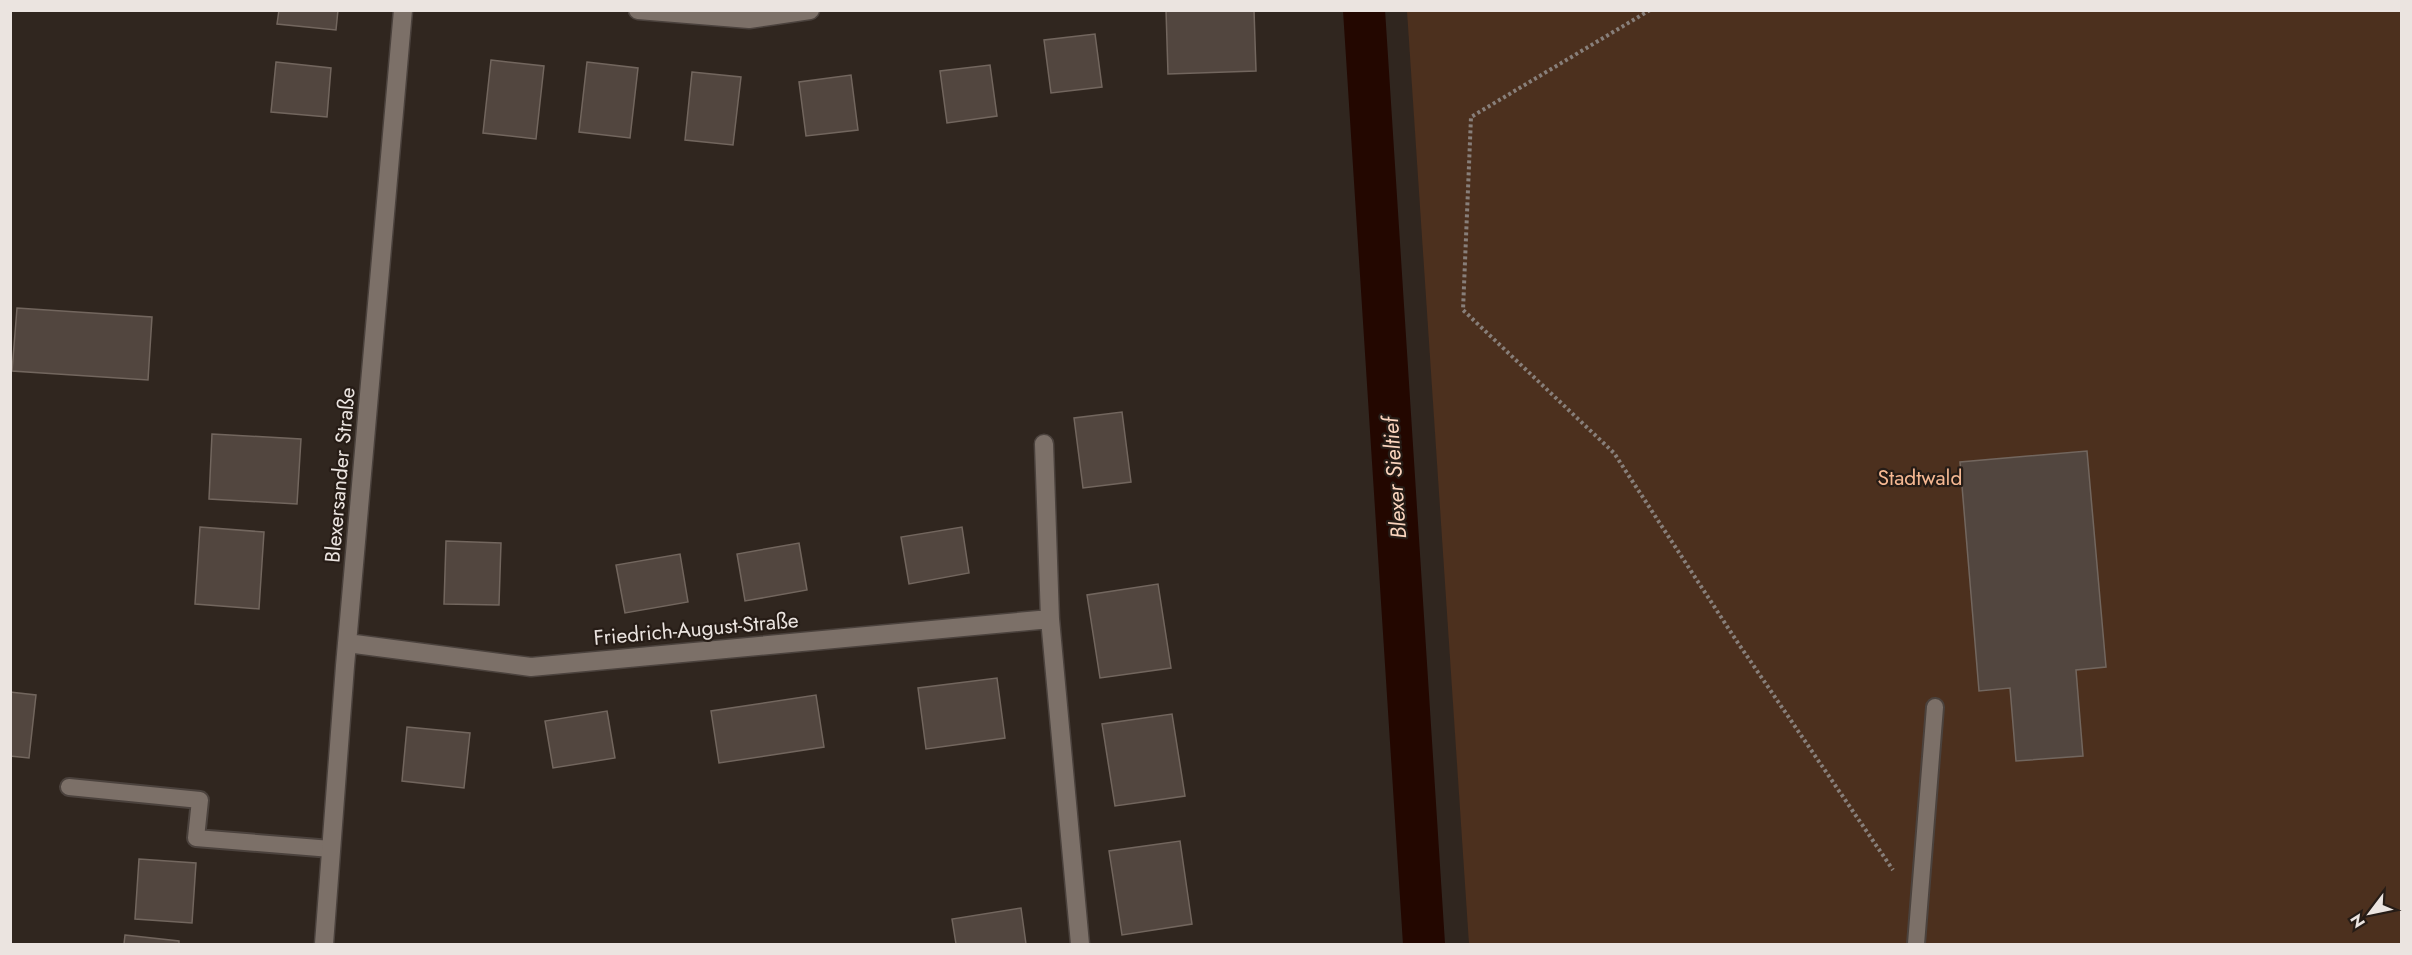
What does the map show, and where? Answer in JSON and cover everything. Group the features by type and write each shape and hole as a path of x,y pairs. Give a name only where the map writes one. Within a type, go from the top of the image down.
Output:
{"street":[{"name":"Blexersander Straße","path":"324,945 347,643 404,10"},
{"path":"639,10 749,19 810,10"},
{"path":"1044,444 1050,619 1080,945"},
{"name":"Friedrich-August-Straße","path":"347,643 531,667 1050,619"}],"lane":[{"path":"1916,945 1935,707"},
{"path":"69,787 201,800 196,838 331,849"}],"path":[{"path":"1650,10 1472,117 1463,310 1614,453 1736,640 1920,910"}],"green space":[{"name":"Stadtwald","path":"1407,11 2401,11 2401,944 1469,944"}],"building":[{"path":"279,10 338,10 336,30 277,24"},
{"path":"1166,10 1254,10 1256,71 1168,74"},
{"path":"1095,34 1102,87 1051,93 1044,40"},
{"path":"491,60 544,66 536,139 483,133"},
{"path":"276,62 331,68 327,117 271,112"},
{"path":"587,62 638,68 630,138 579,132"},
{"path":"990,65 997,116 947,123 940,71"},
{"path":"692,72 741,77 733,145 685,140"},
{"path":"851,75 858,130 806,136 799,82"},
{"path":"17,308 152,317 148,380 12,371"},
{"path":"1122,412 1131,482 1083,488 1074,418"},
{"path":"212,434 301,439 297,504 209,499"},
{"path":"2087,451 2106,667 2076,670 2083,756 2016,761 2010,688 1979,691 1960,462"},
{"path":"200,527 264,532 259,609 195,604"},
{"path":"962,527 969,573 909,584 901,537"},
{"path":"446,541 501,543 499,605 444,604"},
{"path":"799,543 807,590 745,601 737,554"},
{"path":"680,554 688,602 625,613 616,565"},
{"path":"1158,584 1171,668 1100,678 1087,595"},
{"path":"997,678 1005,738 926,749 918,688"},
{"path":"10,692 36,695 29,758 10,756"},
{"path":"816,695 824,747 719,763 711,711"},
{"path":"607,711 615,758 553,768 545,721"},
{"path":"1172,714 1185,796 1115,806 1102,724"},
{"path":"407,727 470,733 464,788 402,781"},
{"path":"1180,841 1192,924 1122,935 1109,851"},
{"path":"139,859 196,863 192,923 135,919"},
{"path":"1021,908 1026,944 956,944 952,919"},
{"path":"125,935 179,941 179,944 124,944"}],"waterway":[{"name":"Blexer Sieltief","path":"1364,10 1424,944"}]}
